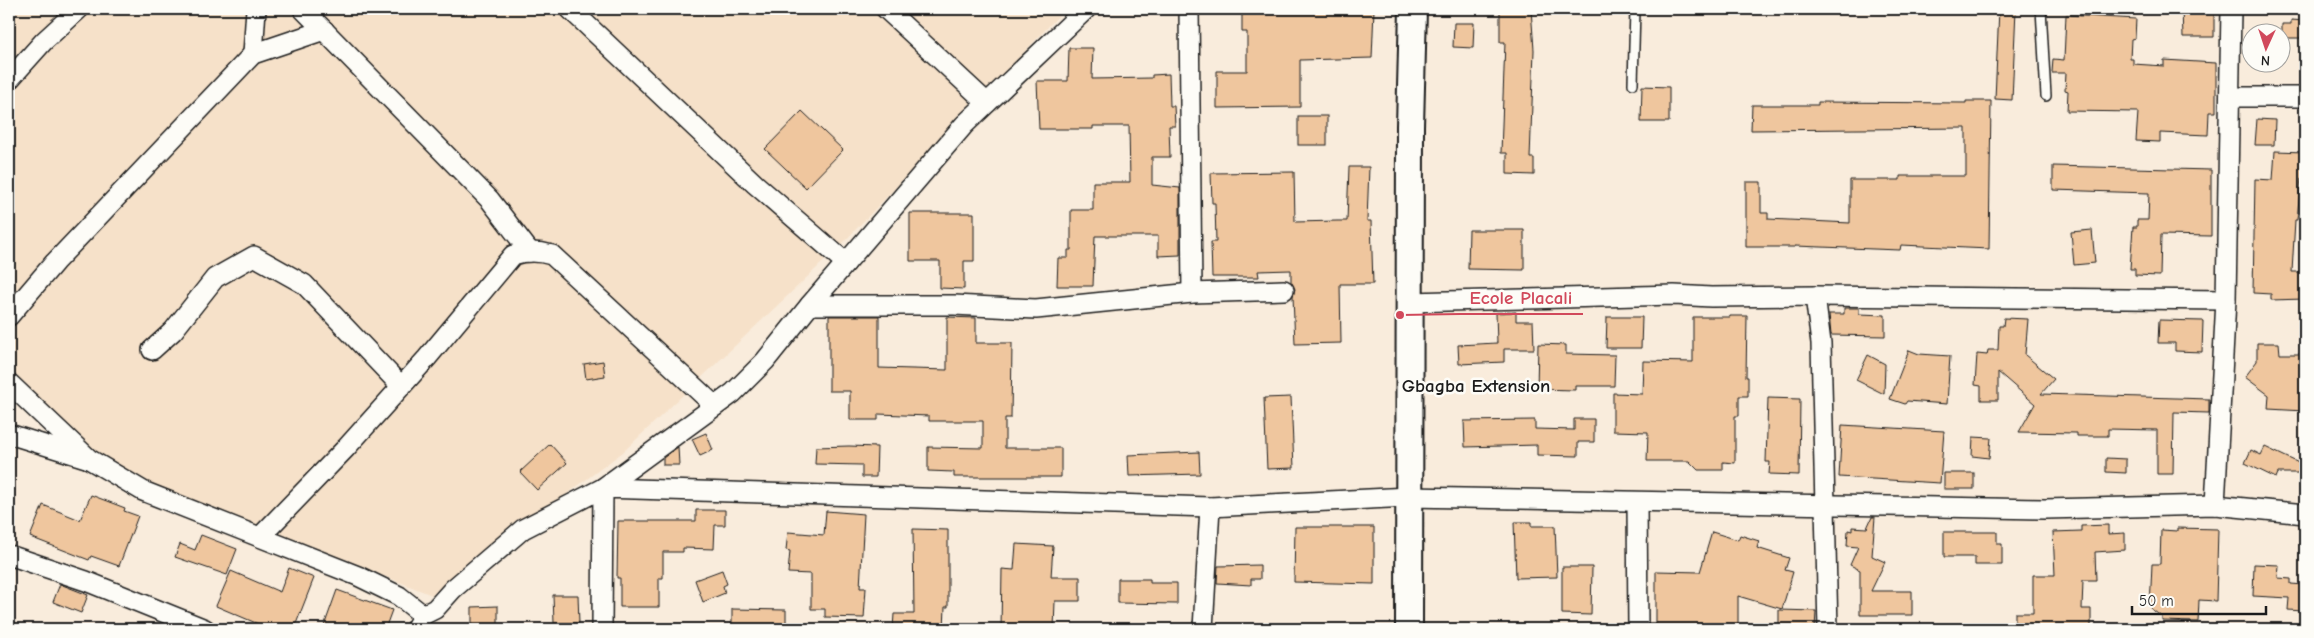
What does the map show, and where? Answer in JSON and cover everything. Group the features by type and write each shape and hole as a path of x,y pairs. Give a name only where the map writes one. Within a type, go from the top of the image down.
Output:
{"street":[{"path":"9,80 44,42 79,9"},
{"path":"253,54 256,9"},
{"path":"303,9 490,200 530,252"},
{"path":"570,9 755,184 846,263"},
{"path":"886,9 987,103"},
{"path":"9,383 90,459 143,491 358,576 399,596 419,622 435,609 453,589 523,529 603,488 733,393 766,362 810,305 964,125 1086,9"},
{"path":"1190,9 1192,293"},
{"path":"1409,629 1413,9"},
{"path":"2215,505 2226,300 2231,97 2231,9"},
{"path":"9,316 55,262 253,54 324,30"},
{"path":"2231,97 2305,97"},
{"path":"260,537 346,448 513,256 530,252 552,255 715,406"},
{"path":"152,350 173,331 215,278 254,256 304,284 401,386"},
{"path":"810,305 954,306 1036,309 1192,293 1284,290"},
{"path":"1410,302 1674,295 1711,297 1815,296 2226,300"},
{"path":"1815,296 1821,344 1828,629"},
{"path":"9,434 90,459"},
{"path":"603,488 1210,507 1409,497 1638,503 1825,504 2045,509 2215,505 2305,514"},
{"path":"602,629 603,488"},
{"path":"1638,503 1638,629"},
{"path":"1202,629 1210,507"},
{"path":"9,555 86,581 205,629"}],"lane":[{"path":"1633,84 1635,9"},
{"path":"2041,9 2046,96"}],"shaded area":[{"path":"9,9 1065,9 841,245 623,452 432,595 94,461 9,374"}],"building":[{"path":"1295,9 1374,9 1372,58 1300,60 1300,107 1217,108 1217,71 1247,71 1247,32 1242,32 1242,13 1295,12"},
{"path":"1500,9 1531,9 1534,50 1530,158 1534,158 1534,175 1507,174 1507,153 1501,153 1505,42 1500,42"},
{"path":"1999,9 2016,9 2012,100 1995,99"},
{"path":"2182,9 2214,9 2214,37 2183,37"},
{"path":"2066,15 2136,19 2135,38 2131,39 2130,59 2133,59 2133,64 2164,66 2164,60 2216,63 2216,112 2209,112 2208,135 2160,133 2160,142 2136,141 2138,112 2067,111 2068,91 2065,90 2066,73 2052,73 2053,59 2064,60"},
{"path":"2291,20 2305,21 2305,38 2292,38"},
{"path":"1454,23 1474,23 1473,48 1453,47"},
{"path":"1069,48 1093,48 1092,79 1152,78 1152,75 1169,74 1170,106 1174,106 1175,126 1169,126 1170,157 1152,157 1152,185 1180,188 1180,255 1158,256 1158,236 1095,236 1093,286 1057,286 1058,258 1068,258 1068,250 1071,250 1071,210 1093,210 1093,182 1130,182 1129,126 1093,126 1093,129 1039,129 1037,81 1068,81"},
{"path":"1642,86 1669,87 1669,122 1641,122"},
{"path":"1966,101 1991,101 1989,249 1901,245 1900,250 1795,246 1746,247 1746,182 1761,182 1761,213 1768,213 1768,219 1850,223 1850,180 1900,180 1900,176 1966,176 1966,128 1751,130 1752,105 1818,105 1818,102 1966,103"},
{"path":"802,111 843,150 806,188 765,149"},
{"path":"1298,116 1327,116 1327,145 1298,145"},
{"path":"2257,119 2275,120 2274,145 2255,145"},
{"path":"2275,151 2305,152 2305,179 2301,178 2297,220 2295,220 2292,272 2305,272 2305,299 2271,300 2271,294 2253,293 2255,179 2273,180"},
{"path":"2053,166 2211,170 2211,236 2161,235 2160,276 2135,275 2135,269 2130,269 2133,227 2137,227 2137,220 2148,220 2149,193 2053,190"},
{"path":"1349,167 1369,167 1367,221 1371,221 1373,284 1340,284 1341,343 1295,344 1293,296 1295,289 1291,282 1291,270 1258,271 1259,277 1212,277 1211,242 1216,242 1215,203 1212,203 1211,173 1294,172 1295,222 1347,221"},
{"path":"910,213 974,213 974,261 964,261 964,289 940,288 940,261 910,261"},
{"path":"1469,230 1524,230 1524,270 1468,269"},
{"path":"2092,230 2095,263 2074,265 2071,232"},
{"path":"1844,308 1859,308 1859,314 1885,315 1885,336 1831,335 1829,314 1844,314"},
{"path":"1516,312 1516,321 1533,321 1534,349 1504,349 1504,362 1459,364 1458,345 1497,343 1496,313"},
{"path":"829,316 879,316 879,368 947,370 947,317 976,318 976,343 1012,343 1011,418 1005,418 1005,448 1061,448 1061,477 954,477 954,472 928,471 928,447 983,448 983,421 929,421 929,416 878,414 878,420 850,420 850,391 829,391"},
{"path":"1747,316 1746,377 1748,377 1748,396 1739,396 1739,416 1735,416 1735,463 1723,462 1723,470 1698,470 1689,461 1647,461 1648,432 1613,431 1613,393 1642,394 1643,361 1693,362 1693,317"},
{"path":"1607,317 1642,317 1641,348 1606,348"},
{"path":"2004,318 2028,319 2025,355 2054,379 2041,394 2209,399 2209,413 2174,412 2173,474 2157,474 2157,430 2108,429 2108,436 2077,436 2077,433 2019,432 2035,404 1998,372 1998,400 1981,400 1981,386 1975,385 1977,354 1987,355 1988,350 1998,350 1999,326 2003,326"},
{"path":"2159,320 2203,321 2202,352 2175,351 2175,343 2158,343"},
{"path":"2257,343 2279,343 2280,354 2305,354 2305,411 2268,409 2269,395 2245,377 2257,361"},
{"path":"1538,344 1566,345 1566,354 1615,355 1614,386 1575,386 1575,390 1537,389"},
{"path":"1909,350 1919,354 1950,356 1947,404 1907,401 1905,404 1890,399"},
{"path":"1868,355 1885,364 1884,394 1856,380"},
{"path":"603,361 605,376 586,379 584,364"},
{"path":"1291,397 1294,468 1267,469 1264,398"},
{"path":"1768,398 1800,399 1799,475 1769,474 1770,462 1766,462"},
{"path":"1574,419 1594,419 1594,442 1578,442 1578,456 1537,455 1537,445 1465,447 1464,421 1535,420 1535,429 1574,430"},
{"path":"1842,425 1944,431 1940,483 1839,477"},
{"path":"706,433 713,450 700,456 692,439"},
{"path":"1973,437 1991,438 1989,458 1972,456"},
{"path":"550,444 567,463 537,490 520,472"},
{"path":"678,447 679,465 663,465 663,458"},
{"path":"816,447 877,447 876,477 862,477 862,465 815,464"},
{"path":"2265,447 2305,466 2305,473 2278,473 2276,478 2245,463 2251,450 2261,455"},
{"path":"1199,452 1200,474 1129,476 1128,455"},
{"path":"2106,458 2126,459 2126,473 2106,472"},
{"path":"1944,473 1974,473 1974,489 1944,489"},
{"path":"91,495 125,508 124,511 138,516 119,566 91,556 89,560 30,537 43,505 80,520"},
{"path":"696,510 725,510 725,525 715,525 714,549 683,548 683,552 663,552 663,578 659,578 659,607 620,607 620,578 617,578 618,521 696,521"},
{"path":"826,511 864,514 860,588 866,588 864,618 825,617 825,609 811,609 811,574 788,573 790,551 786,550 788,532 824,535"},
{"path":"1872,517 1875,517 1872,556 1885,562 1871,591 1912,591 1912,615 1860,615 1860,570 1850,565 1858,547 1847,546 1848,530 1852,531 1852,527 1867,528"},
{"path":"1514,522 1531,522 1531,526 1555,526 1557,577 1516,578"},
{"path":"2108,525 2108,534 2125,533 2125,550 2095,552 2096,580 2083,580 2082,609 2091,609 2091,629 2015,627 2015,613 2033,613 2033,575 2055,575 2053,532 2081,531 2081,526"},
{"path":"1295,527 1374,527 1374,584 1294,582"},
{"path":"2177,528 2218,529 2216,601 2199,600 2198,622 2162,621 2162,617 2150,608 2152,564 2160,564 2161,530 2177,531"},
{"path":"913,529 948,530 948,607 945,607 944,629 893,629 894,614 914,614"},
{"path":"1712,532 1738,540 1740,535 1759,541 1757,548 1789,558 1785,570 1793,572 1782,609 1738,596 1738,629 1656,629 1656,571 1700,572"},
{"path":"1944,532 1997,532 1997,544 2002,544 2002,565 1975,565 1975,557 1944,557"},
{"path":"201,535 237,549 227,575 175,557 180,544 195,550"},
{"path":"1016,544 1053,546 1051,577 1080,577 1080,601 1055,601 1054,629 1001,629 1002,569 1014,570"},
{"path":"2254,564 2279,565 2278,578 2291,579 2291,584 2304,585 2303,611 2288,610 2289,598 2253,596"},
{"path":"1260,565 1260,579 1251,579 1251,585 1217,583 1218,566"},
{"path":"1562,567 1592,567 1591,615 1562,614"},
{"path":"289,568 314,578 294,629 270,629 216,606 231,571 280,592"},
{"path":"722,570 727,584 723,586 725,593 703,602 695,580"},
{"path":"1118,579 1150,579 1150,583 1177,583 1177,604 1118,603"},
{"path":"60,584 88,595 81,613 53,602"},
{"path":"337,590 392,610 385,629 323,629"},
{"path":"553,595 578,595 579,623 554,623"},
{"path":"498,606 498,625 491,625 491,629 472,629 472,607"},
{"path":"732,609 786,610 786,628 752,627 752,629 732,629"},
{"path":"1779,610 1816,611 1815,629 1779,629"}],"place":[{"name":"Ecole Placali","path":"1400,315"}],"district":[{"name":"Gbagba Extension","path":"1476,386"}]}
